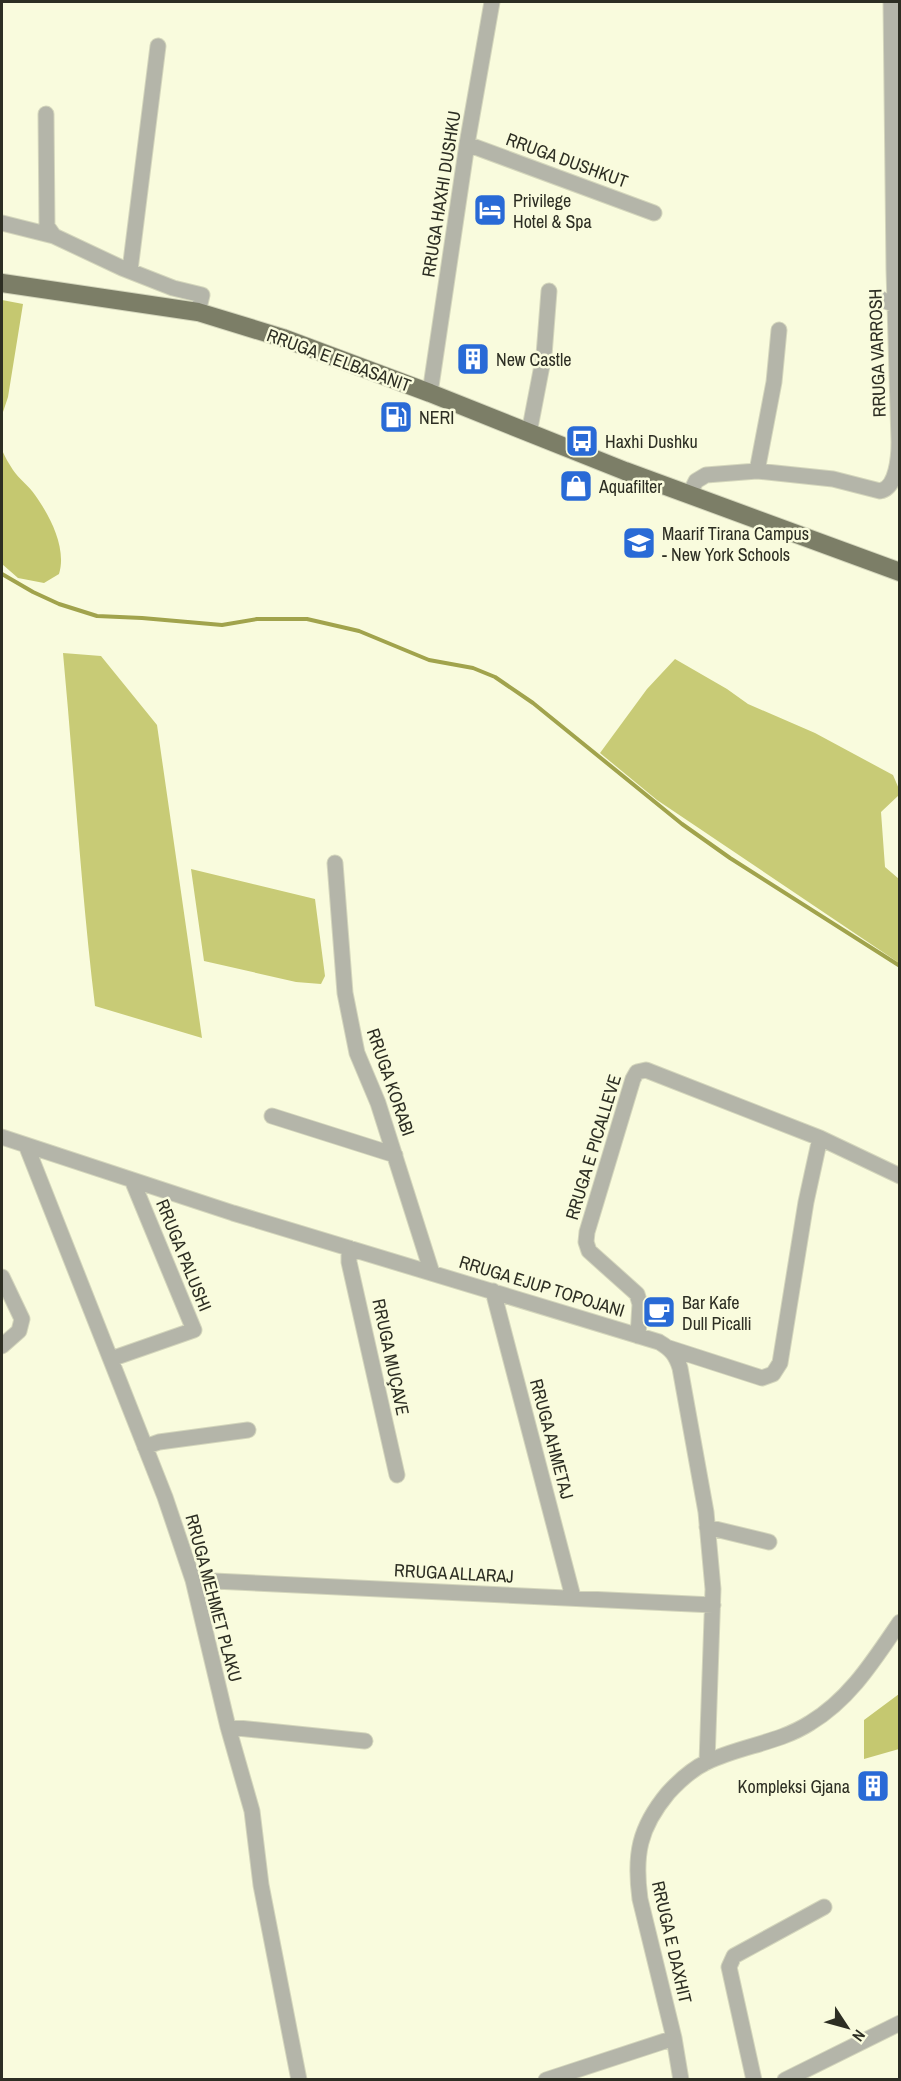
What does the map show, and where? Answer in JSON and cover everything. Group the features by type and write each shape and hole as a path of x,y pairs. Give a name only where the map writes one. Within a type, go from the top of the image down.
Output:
{"main road":[{"name":"RRUGA E ELBASANIT","path":"2,283 198,312 293,342 430,393 689,495 900,572"}],"street":[{"name":"RRUGA HAXHI DUSHKU","path":"430,393 467,144 492,2"},
{"name":"RRUGA VARROSH","path":"689,495 696,481 706,475 757,471 833,479 883,491 890,484 899,458 891,2"},
{"path":"130,270 158,46"},
{"path":"46,114 47,226 54,236"},
{"name":"RRUGA DUSHKUT","path":"467,144 654,213"},
{"path":"2,224 54,236 174,288 202,295 198,312"},
{"path":"529,433 544,356 549,291"},
{"path":"876,297 898,307"},
{"path":"757,471 774,382 779,330"},
{"name":"RRUGA KORABI","path":"335,862 345,993 357,1053 378,1103 432,1273"},
{"name":"RRUGA E PICALLEVE","path":"638,1336 640,1304 637,1294 589,1251 586,1242 587,1232 637,1072 646,1070 820,1138 900,1176"},
{"path":"272,1116 395,1155"},
{"name":"RRUGA EJUP TOPOJANI","path":"2,1137 349,1248 638,1336 669,1348"},
{"path":"669,1348 762,1378 773,1374 780,1363 804,1212 820,1138"},
{"name":"RRUGA MEHMET PLAKU","path":"26,1145 165,1497 193,1581 228,1726 252,1811 261,1885 299,2079"},
{"name":"RRUGA PALUSHI","path":"111,1359 194,1330 132,1180"},
{"name":"RRUGA MUÇAVE","path":"349,1248 349,1262 397,1474"},
{"path":"2,1277 22,1319 19,1331 2,1346"},
{"name":"RRUGA AHMETAJ","path":"493,1291 573,1598"},
{"path":"669,1348 680,1368 707,1527 713,1605 707,1762"},
{"path":"145,1447 159,1442 248,1430"},
{"path":"707,1527 769,1542"},
{"name":"RRUGA ALLARAJ","path":"193,1581 713,1605"},
{"name":"RRUGA E DAXHIT","path":"681,2079 674,2038 640,1899 637,1878 641,1838 648,1821 659,1804 684,1777 707,1762 794,1731 820,1717 845,1696 900,1622"},
{"path":"228,1726 365,1741"},
{"path":"754,2079 729,1967 731,1961 734,1956 824,1907"},
{"path":"785,2079 900,2023"},
{"path":"546,2079 674,2038"}],"green space":[{"path":"2,300 23,304 8,397 2,415"},
{"path":"2,450 13,470 41,503 56,533 61,554 59,574 44,583 18,578 2,564"},
{"path":"63,653 101,656 157,725 202,1038 95,1006"},
{"path":"675,659 748,704 815,733 893,775 899,795 881,812 885,867 899,879 899,963 657,800 600,753 647,689"},
{"path":"191,869 315,899 325,976 321,984 296,982 204,961"},
{"path":"899,1694 899,1749 864,1759 864,1720"}],"waterway":[{"path":"2,574 59,604 97,616 222,625 257,619 307,619 359,631 429,660 473,668 495,677 533,703 682,824 730,858 900,966"}],"place":[{"name":"Privilege Hotel & Spa","path":"490,210"},
{"name":"New Castle","path":"473,359"},
{"name":"NERI","path":"396,417"},
{"name":"Haxhi Dushku","path":"582,441"},
{"name":"Aquafilter","path":"576,486"},
{"name":"Maarif Tirana Campus - New York Schools","path":"639,543"},
{"name":"Bar Kafe Dull Picalli","path":"659,1312"},
{"name":"Kompleksi Gjana","path":"873,1786"}]}
